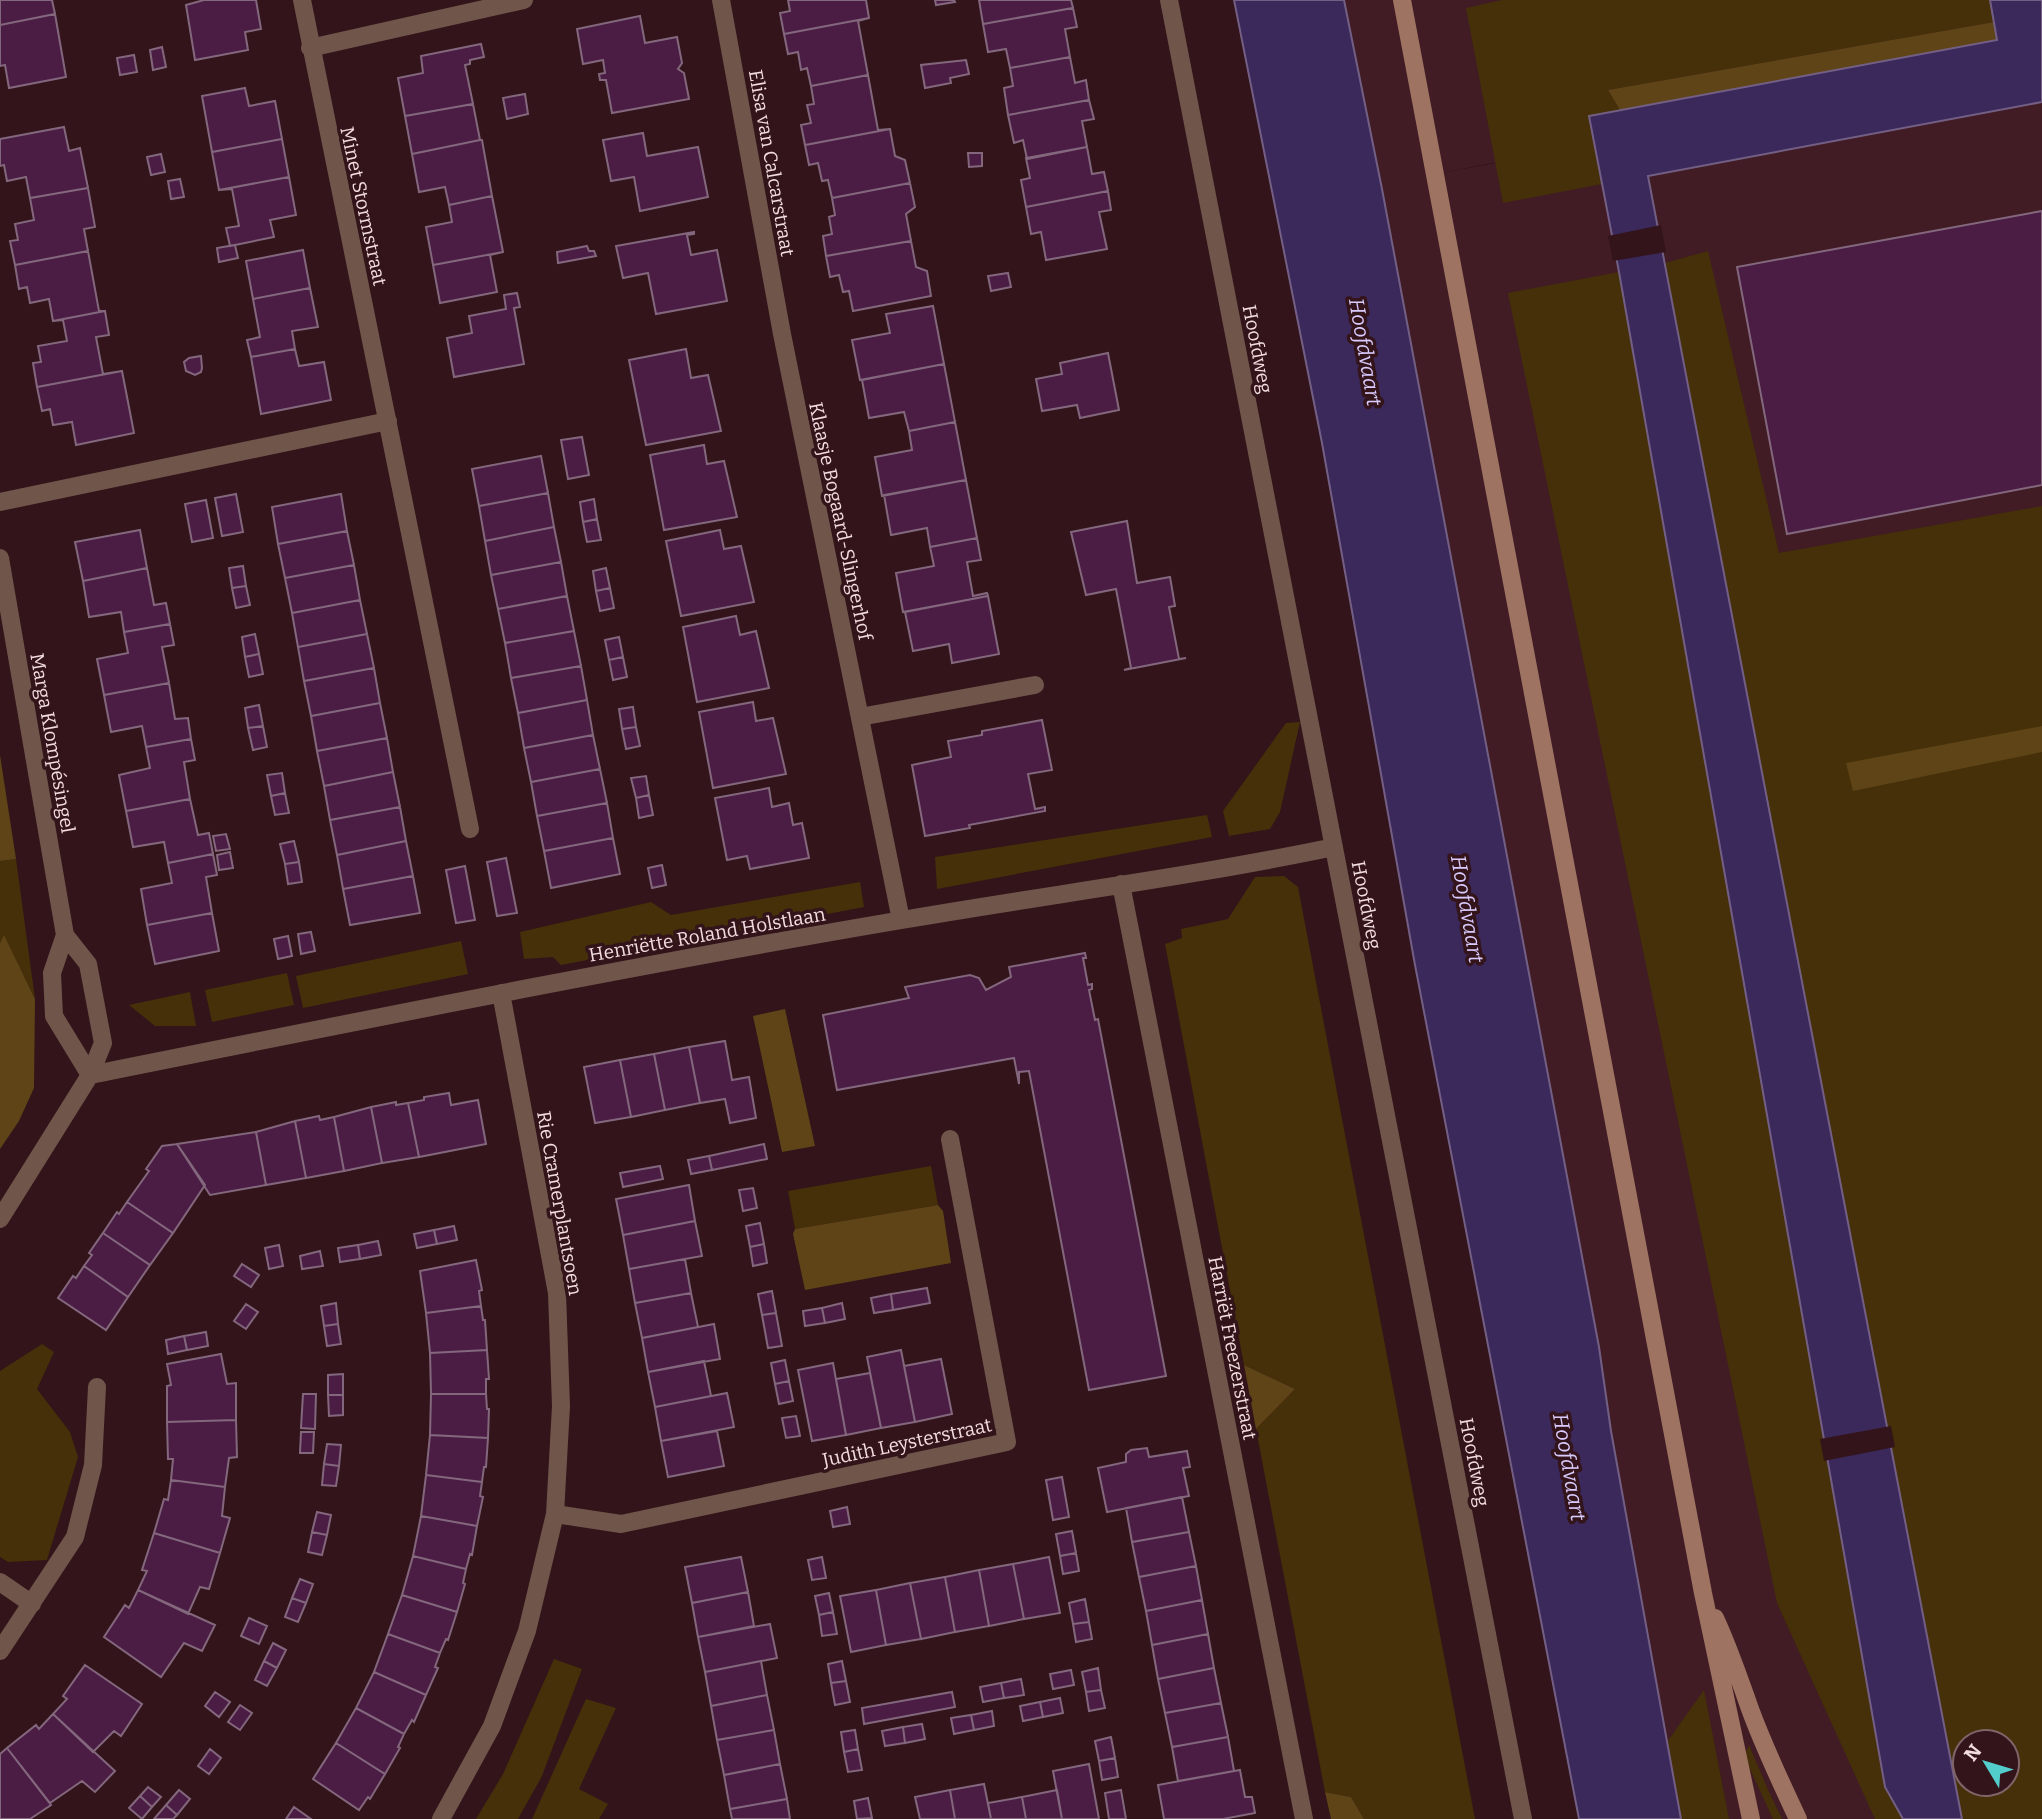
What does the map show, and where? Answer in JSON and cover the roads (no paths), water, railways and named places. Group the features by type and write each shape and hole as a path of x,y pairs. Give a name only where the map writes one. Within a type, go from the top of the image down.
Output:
{"street":[{"name":"Minet Stormstraat","path":"302,0 470,829"},
{"path":"310,48 524,0"},
{"name":"Elisa van Calcarstraat","path":"721,0 782,334"},
{"name":"Hoofdweg","path":"1169,0 1523,1819"},
{"path":"1402,0 1703,1593 1751,1819"},
{"name":"Klaasje Bogaard-Slingerhof","path":"782,334 901,920"},
{"path":"0,502 388,421"},
{"name":"Marga Klompésingel","path":"0,558 65,935 88,964 103,1043 90,1074 0,1219"},
{"path":"860,717 1035,685"},
{"name":"Henriëtte Roland Holstlaan","path":"90,1074 501,993 901,920 1334,847"},
{"name":"Harriët Freezerstraat","path":"1122,884 1304,1819"},
{"name":"Marga Klompésingel","path":"65,935 52,973 54,1016 90,1074"},
{"name":"Rie Cramerplantsoen","path":"441,1819 496,1714 527,1630 555,1514 561,1406 557,1293 501,993"},
{"name":"Judith Leysterstraat","path":"555,1514 621,1524 1007,1442 950,1139"},
{"path":"0,1651 75,1537 93,1465 97,1387"},
{"path":"0,1582 32,1604"},
{"path":"1703,1593 1730,1649 1750,1710 1798,1819"}],"water":[{"name":"Hoofdvaart","path":"1234,0 1344,0 1382,189 1599,1347 1611,1431 1681,1819 1579,1819 1415,965 1322,443"},
{"path":"1990,0 2042,0 2042,102 1648,176 1951,1761 1951,1798 1958,1798 1962,1819 1903,1819 1885,1787 1619,272 1589,116 1997,40"}]}
